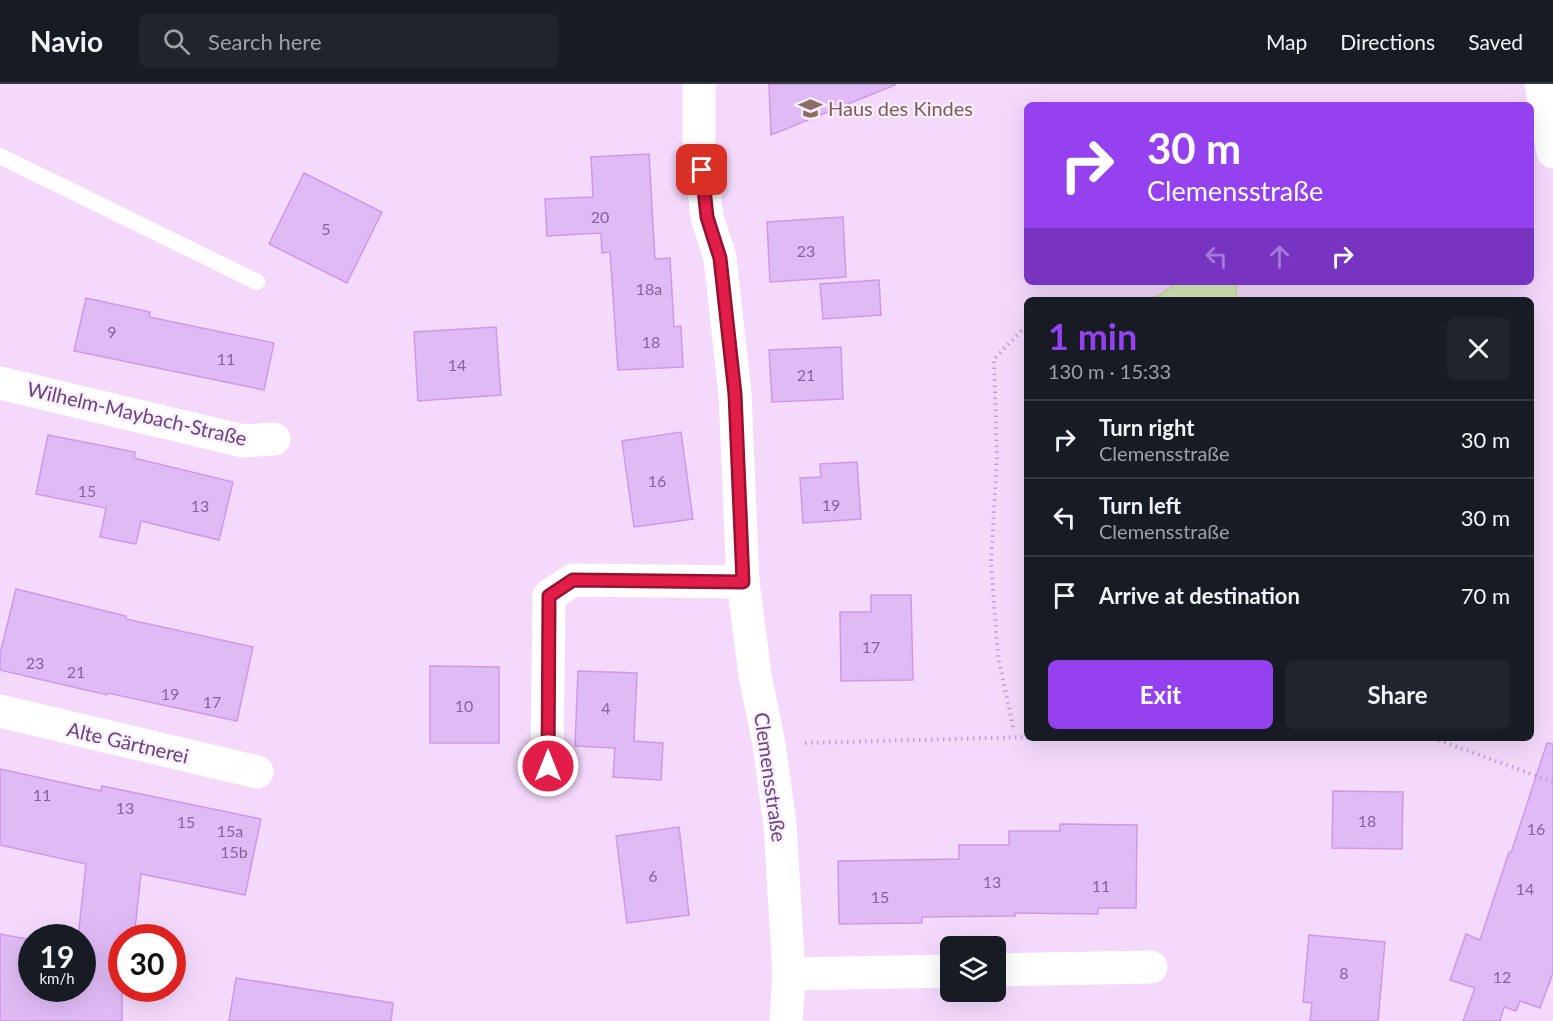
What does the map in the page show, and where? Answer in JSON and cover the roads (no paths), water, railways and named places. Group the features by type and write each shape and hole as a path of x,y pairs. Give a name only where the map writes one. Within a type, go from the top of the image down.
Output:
{"street":[{"name":"Clemensstraße","path":"699,84 699,146 707,217 720,258 735,394 743,582 755,675 769,744 780,824 789,974 786,1021"},
{"path":"1541,84 1553,152"},
{"name":"Wilhelm-Maybach-Straße","path":"0,383 243,441 274,439"},
{"path":"548,766 549,596 573,580 743,582"},
{"name":"Alte Gärtnerei","path":"0,711 257,772"},
{"path":"1006,970 1151,966"},
{"path":"789,974 940,971"}],"lane":[{"path":"0,156 257,282"}],"place":[{"name":"Haus des Kindes","path":"810,108"}]}
